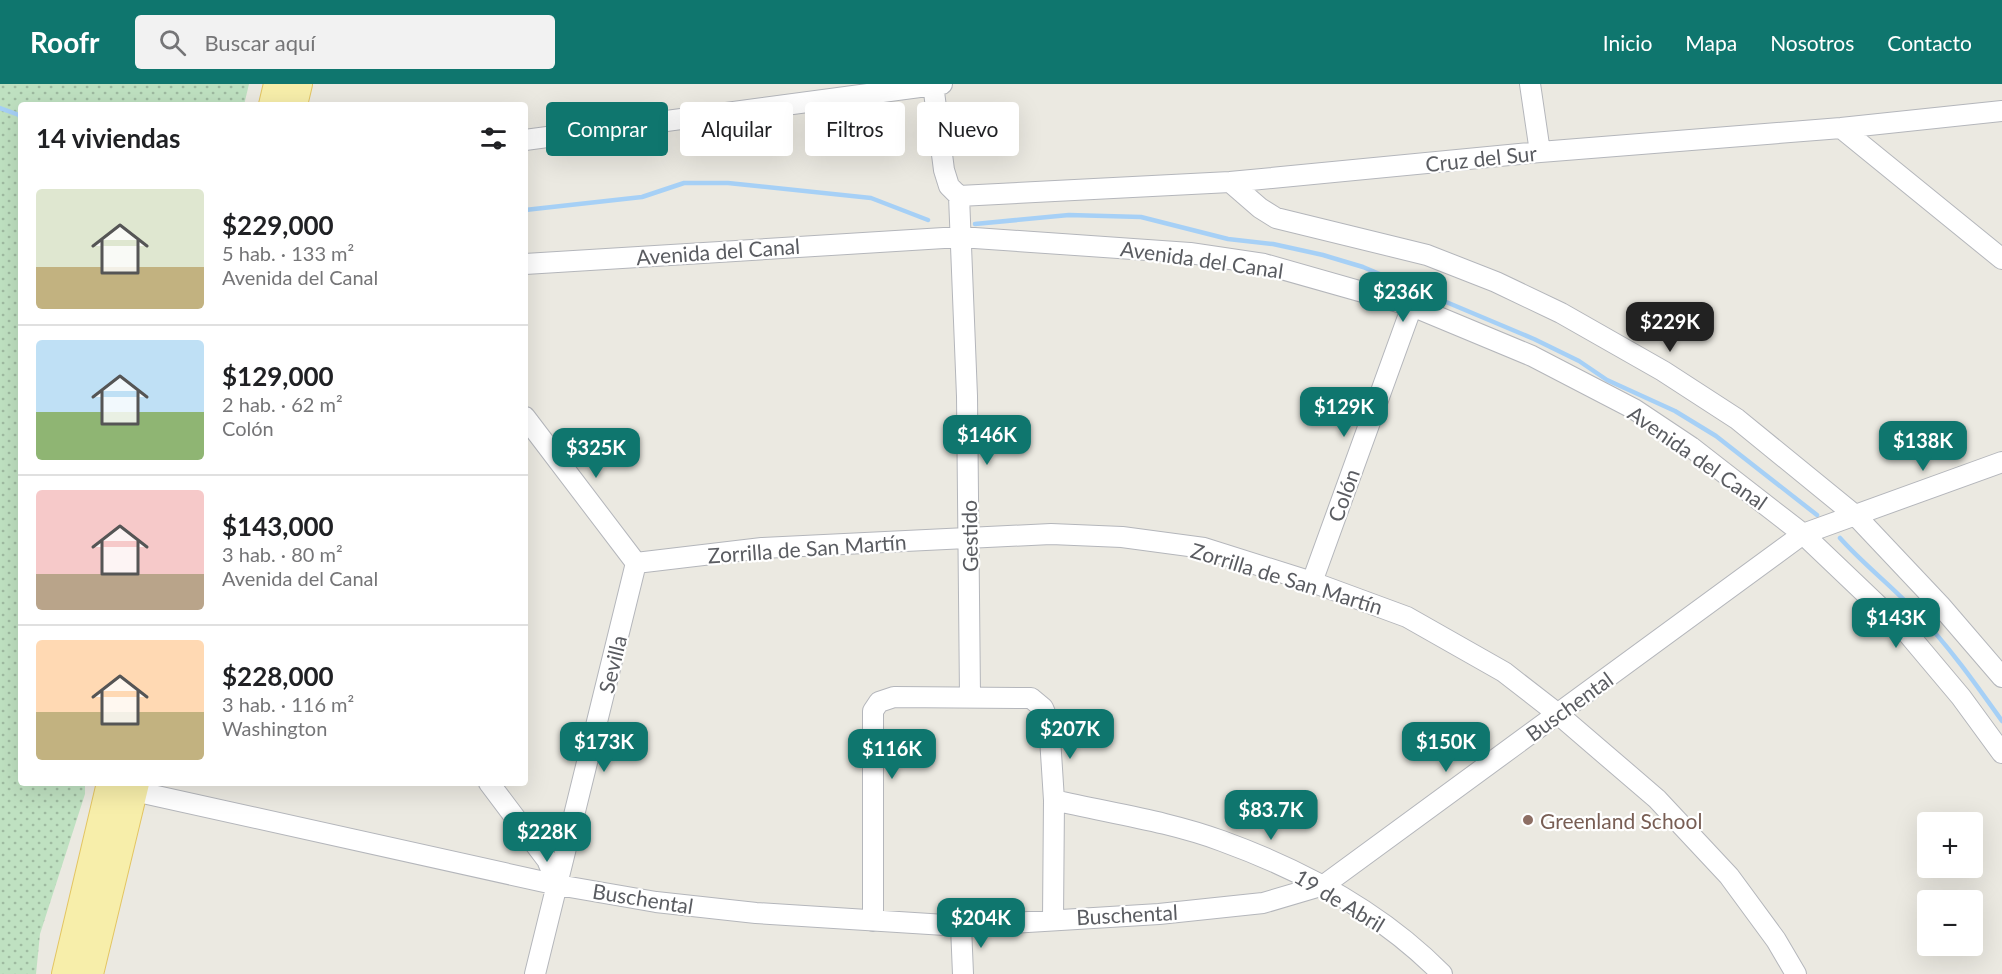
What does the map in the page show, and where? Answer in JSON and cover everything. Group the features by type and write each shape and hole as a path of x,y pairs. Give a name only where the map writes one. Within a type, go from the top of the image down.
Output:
{"main road":[{"path":"273,102 277,84"},
{"path":"295,102 299,84"},
{"path":"65,974 127,786"},
{"path":"90,974 127,786"}],"street":[{"path":"528,140 936,84 944,170 950,186 959,196"},
{"path":"1530,84 1540,152"},
{"name":"Cruz del Sur","path":"959,196 1230,182 1540,152 1841,128 2002,111"},
{"path":"1841,128 2002,259"},
{"path":"1230,182 1260,208 1276,218 1427,255 1496,282 1561,313 1663,371 1737,418 1856,516 1940,605 2002,677"},
{"name":"Gestido","path":"959,196 967,396 970,696"},
{"name":"Avenida del Canal","path":"528,264 960,237 1132,248 1253,262 1412,306 1532,356 1634,409 1691,447 1803,534 1908,634 1961,697 2002,753"},
{"name":"Colón","path":"1312,582 1412,306"},
{"path":"528,421 636,563"},
{"name":"Buschental","path":"127,786 558,885 656,902 756,914 961,926 1159,914 1263,903 1324,885 1803,534 2002,462"},
{"name":"Zorrilla de San Martín","path":"636,563 762,548 1051,534 1122,537 1203,548 1312,582 1407,617 1504,672 1558,714 1657,799 1729,876 1776,940 1796,974"},
{"name":"Sevilla","path":"535,974 636,563"},
{"path":"873,921 873,711 879,702 894,697 970,696 1031,698 1043,708 1049,722 1054,800 1053,919"},
{"path":"491,786 547,860 558,885"},
{"name":"19 de Abril","path":"1054,800 1221,840 1324,885 1385,926 1442,974"},
{"path":"961,926 963,974"}],"green space":[{"path":"0,84 249,84 245,102 18,102 18,786 85,786 85,794 40,934 36,974 0,974"}],"waterway":[{"path":"0,108 18,115"},
{"path":"528,210 642,197 684,183 728,183 871,198 928,220"},
{"path":"975,224 1069,215 1141,217 1228,239 1273,244 1323,255 1363,267 1534,339 1579,361 1607,380 1675,411 1716,436 1817,515"},
{"path":"1840,538 1928,625 2002,721"}],"place":[{"name":"Greenland School","path":"1528,820"}]}
